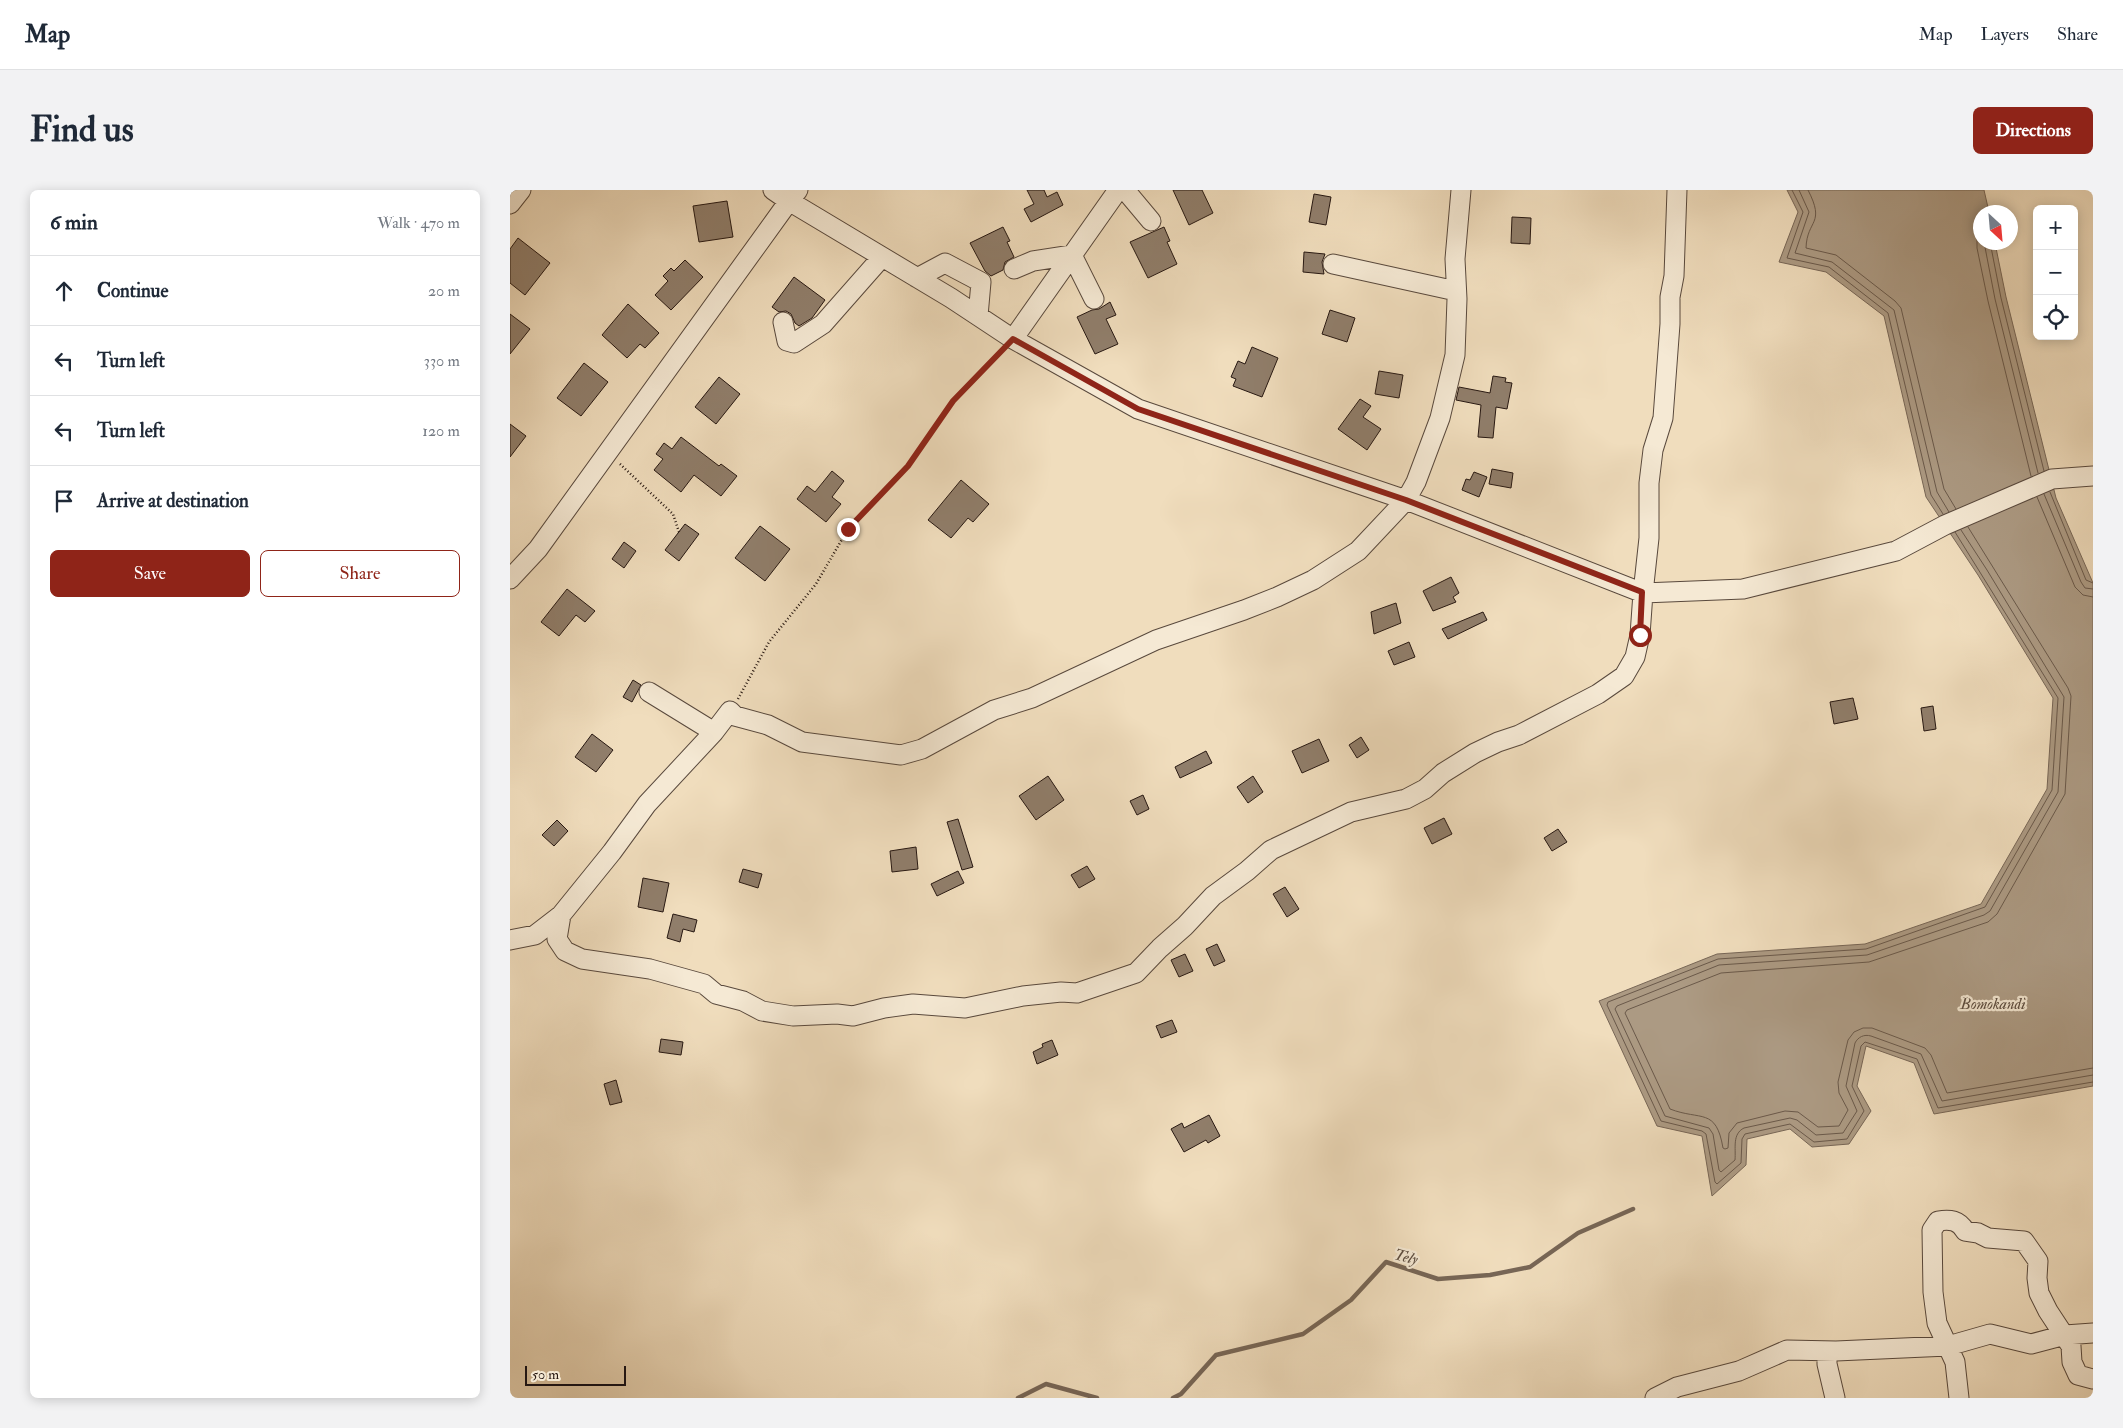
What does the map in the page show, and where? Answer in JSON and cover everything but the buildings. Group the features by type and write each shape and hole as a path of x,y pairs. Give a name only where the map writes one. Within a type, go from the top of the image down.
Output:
{"street":[{"path":"510,204 521,190"},
{"path":"773,190 794,196 882,257 1013,339 1138,409 1406,500 1642,592 1743,589 1896,551 1945,525 2052,479 2093,476"},
{"path":"510,940 535,935 561,915 612,852 647,804 714,732 730,711 736,716 768,725 802,742 901,755 922,750 994,710 1032,698 1156,640 1244,610 1313,580 1358,551 1406,500 1416,482 1440,418 1455,355 1455,259 1461,190"},
{"path":"561,915 557,939 565,951 582,959 650,968 704,984 716,994 743,1001 762,1011 793,1016 837,1014 853,1016 884,1008 914,1004 965,1008 1009,998 1061,992 1077,993 1136,973 1213,896 1247,871 1271,850 1351,812 1406,799 1425,789 1444,773 1476,753 1498,742 1519,735 1598,694 1624,676 1635,657 1640,635 1642,592 1649,538 1649,483 1653,450 1663,418 1670,324 1670,297 1674,276 1677,190"},
{"path":"1013,339 1115,192 1151,221"},
{"path":"510,579 538,549 794,196"},
{"path":"1014,269 1033,261 1072,256"},
{"path":"1072,256 1094,299"},
{"path":"783,322 787,341 794,343 823,324 882,257"},
{"path":"917,278 946,263 981,282 978,316"},
{"path":"1333,264 1456,291"},
{"path":"649,692 714,732"},
{"path":"1959,1398 1955,1362 1937,1322 1932,1276 1932,1230 1938,1221 1950,1220 1961,1225 1965,1232 1978,1233 1988,1238 2024,1240 2038,1261 2037,1278 2040,1293 2048,1311 2071,1346 2072,1362 2078,1375 2093,1379"},
{"path":"1655,1398 1677,1387 1739,1372 1787,1350 1826,1351 1948,1346 1990,1334 2031,1344 2065,1335 2093,1333"},
{"path":"1826,1351 1835,1398"}],"path":[{"path":"730,711 742,694 769,642 816,584 848,529 908,466 953,401 1013,339"},
{"path":"608,452 673,514 679,532"}],"water":[{"name":"Bomokandi","path":"1787,190 1984,190 1987,205 1973,205 1973,250 1996,250 2006,297 2056,498 2093,583 2093,1086 1934,1114 1914,1063 1866,1046 1857,1086 1871,1111 1849,1144 1812,1147 1790,1129 1747,1139 1746,1165 1712,1196 1702,1136 1657,1126 1599,1001 1717,954 1865,944 1981,904 2047,789 2053,698 1978,575 1926,497 1884,316 1826,272 1779,262 1798,212"}],"waterway":[{"name":"Tely","path":"1173,1398 1181,1394 1216,1355 1303,1334 1351,1300 1386,1262 1438,1279 1490,1275 1530,1267 1578,1233 1633,1209"},
{"name":"Tely","path":"1018,1398 1046,1384 1097,1398"}],"route":[{"path":"848,529 908,466 953,401 1013,339 1138,409 1406,500 1642,592 1640,635"}]}
